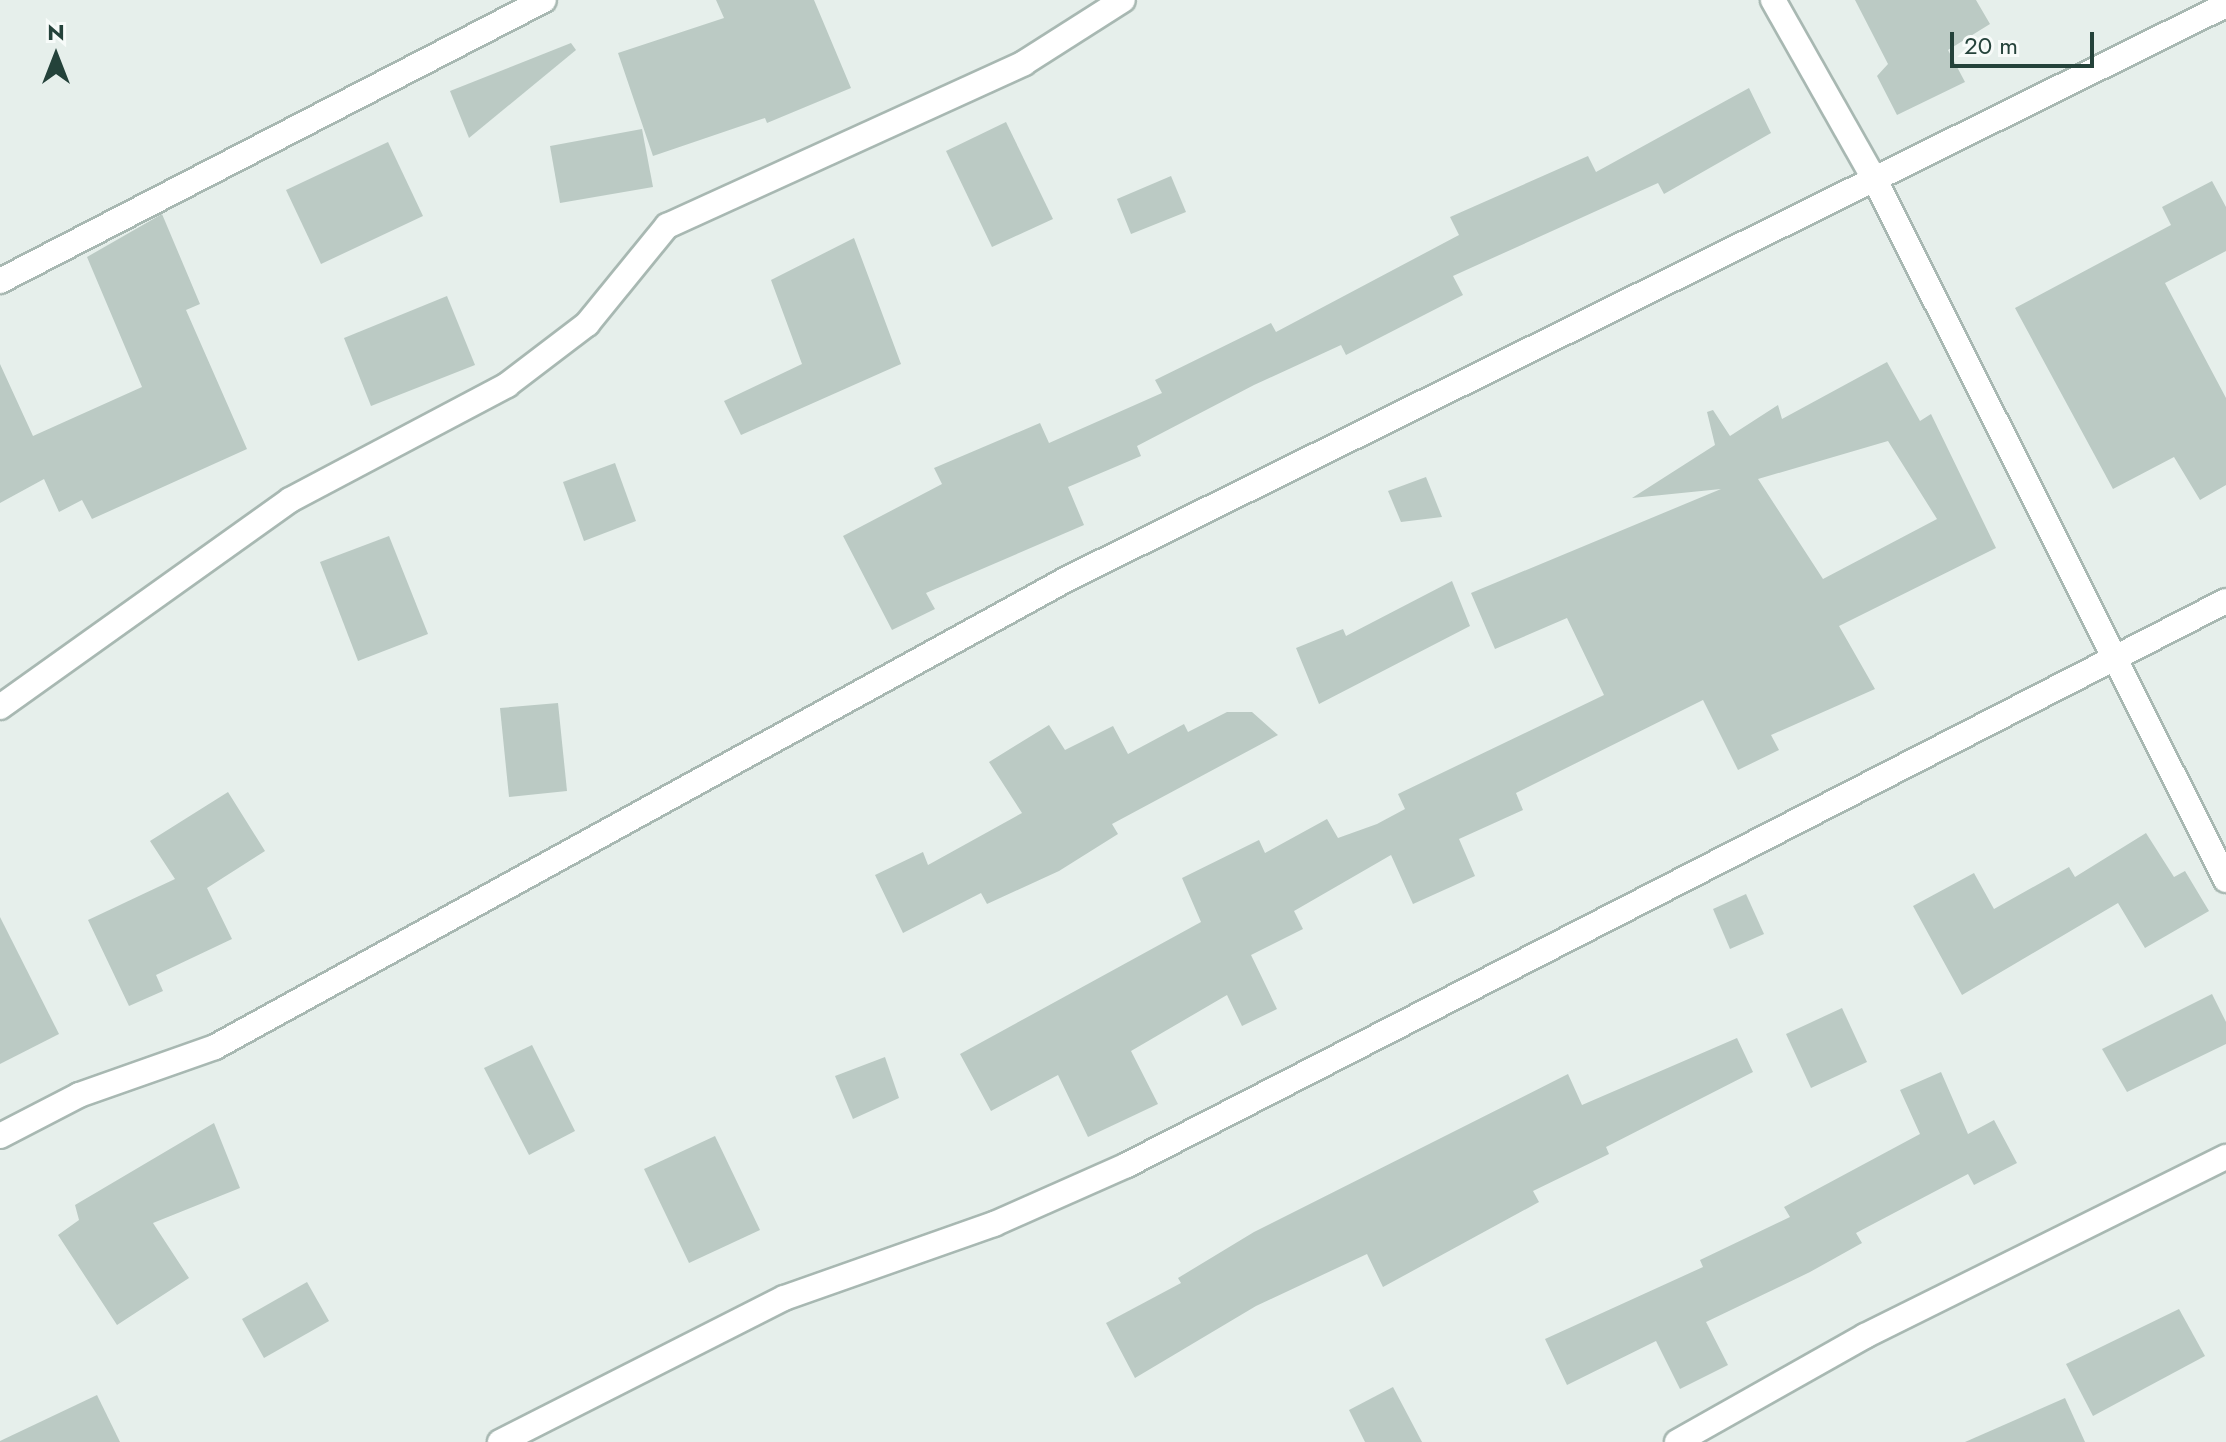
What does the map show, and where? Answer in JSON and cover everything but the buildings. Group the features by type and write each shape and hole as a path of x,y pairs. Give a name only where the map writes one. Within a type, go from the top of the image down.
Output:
{"street":[{"path":"0,281 544,0"},
{"path":"0,707 290,500 507,385 587,324 667,226 1024,63 1123,0"},
{"path":"1773,0 1875,180 2119,656 2226,880"},
{"path":"0,1136 79,1095 215,1047 1065,580 2226,5"},
{"path":"500,1442 784,1298 994,1224 1127,1165 2226,601"},
{"path":"1677,1442 1865,1336 2226,1157"}]}
